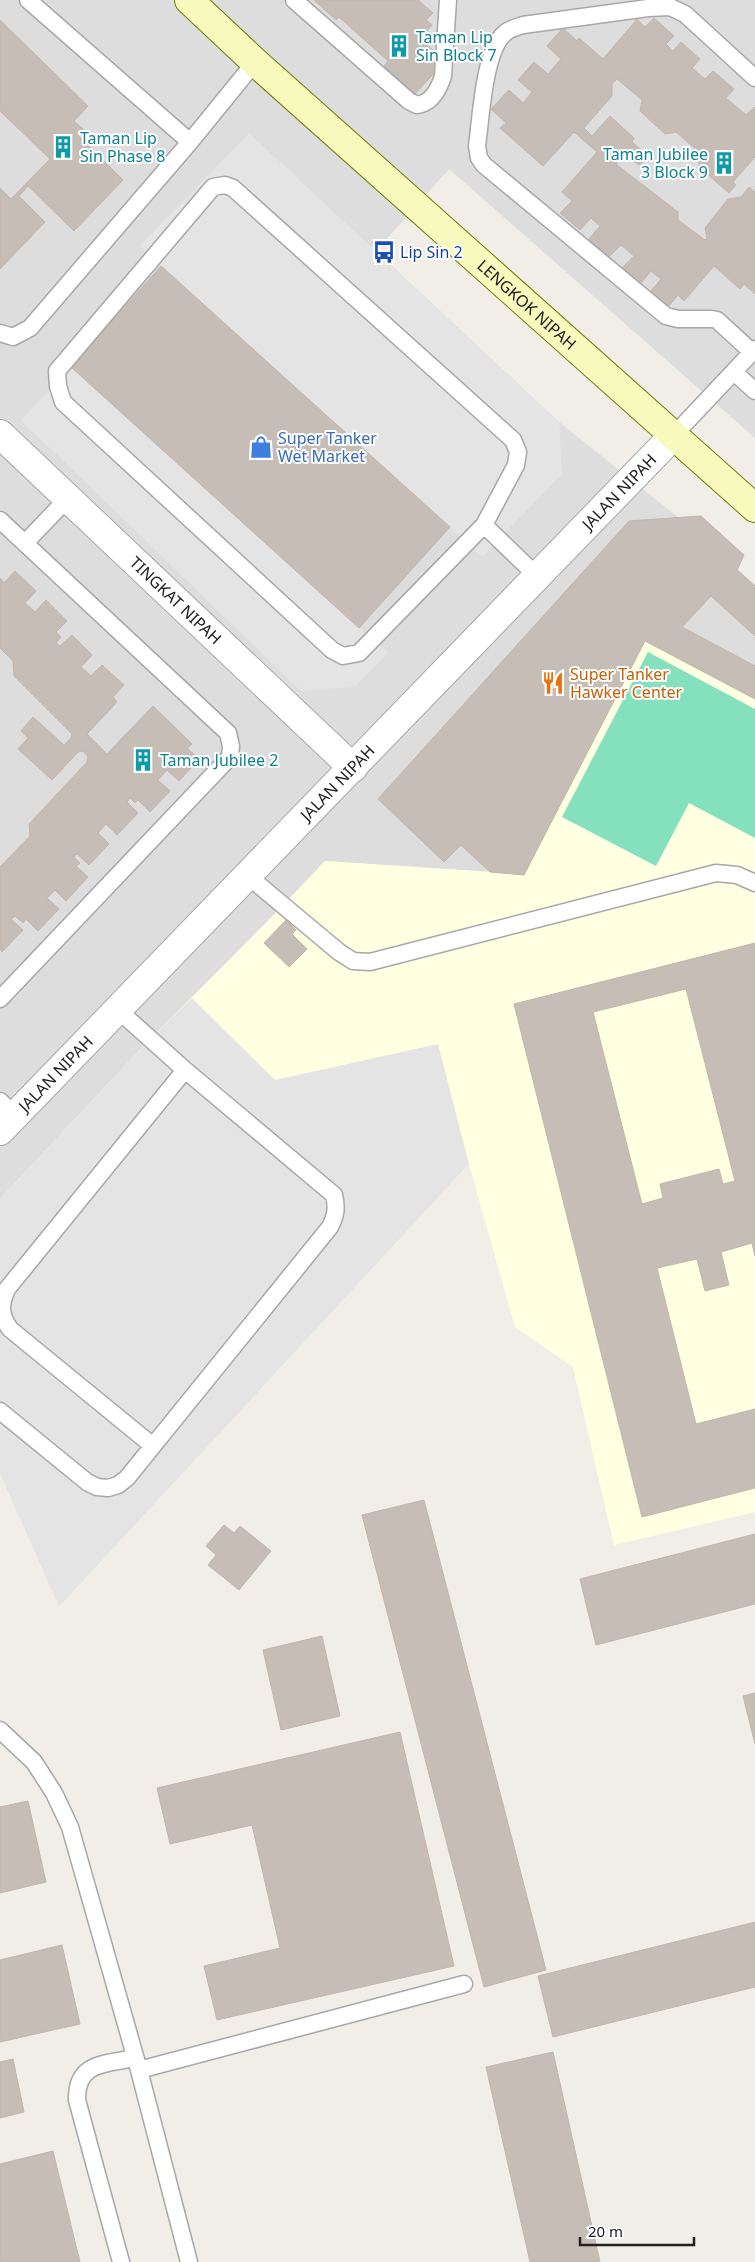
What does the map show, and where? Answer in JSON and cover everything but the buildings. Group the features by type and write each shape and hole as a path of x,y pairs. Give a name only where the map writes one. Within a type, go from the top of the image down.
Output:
{"street":[{"name":"LENGKOK NIPAH","path":"189,0 255,62 755,508"},
{"name":"TINGKAT NIPAH","path":"0,434 353,768"},
{"name":"JALAN NIPAH","path":"5,1116 118,1010 674,435"}],"lane":[{"path":"28,0 190,142"},
{"path":"294,0 409,101 417,105 429,100 440,88 443,76 448,0"},
{"path":"674,435 754,351 717,320 672,319 666,316 484,165 479,158 478,146 489,60 496,44 505,32 522,25 648,8 670,7 685,14 755,78"},
{"path":"0,332 13,337 30,328 190,142 255,62"},
{"path":"224,185 233,188 513,440 518,452 516,464 484,525 358,653 343,656 332,650 63,402 58,386 57,371 214,187 224,185"},
{"path":"734,372 755,391"},
{"path":"25,543 68,498"},
{"path":"0,520 228,733 231,746 230,758 0,999"},
{"path":"484,525 537,576"},
{"path":"248,876 339,952 353,961 370,962 716,873 737,875 755,883"},
{"path":"0,1411 87,1482 97,1487 108,1488 118,1485 153,1446 330,1227 336,1217 334,1195 326,1187 185,1070 118,1010"},
{"path":"153,1446 10,1329 0,1310 1,1299 7,1289 185,1070"},
{"path":"0,1730 34,1762 54,1793 70,1827 137,2064 189,2262"},
{"path":"121,2262 76,2100 76,2085 84,2071 97,2066 137,2064 464,1984"}],"shaded area":[{"path":"0,0 755,0 755,438 449,169 376,251 559,422 704,538 755,585 755,699 645,642 524,875 325,861 0,1199"},
{"path":"249,133 559,422 562,474 482,557 140,246"},
{"path":"71,367 388,653 355,687 301,691 21,420"},
{"path":"645,641 755,699 755,1512 614,1545 573,1367 515,1327 469,1164 59,1607 0,1474 0,1199 151,1038 283,906 325,861 524,874"},
{"path":"192,998 275,1080 438,1044 469,1164 59,1607 0,1474 0,1199 151,1038"}],"green space":[{"path":"648,652 755,709 755,838 689,803 656,866 562,817"}],"place":[{"name":"Taman Lip Sin Block 7","path":"399,46"},
{"name":"Taman Lip Sin Phase 8","path":"63,147"},
{"name":"Taman Jubilee 3 Block 9","path":"724,163"},
{"name":"Lip Sin 2","path":"384,252"},
{"name":"Super Tanker Wet Market","path":"261,447"},
{"name":"Super Tanker Hawker Center","path":"553,683"},
{"name":"Taman Jubilee 2","path":"143,760"}]}
